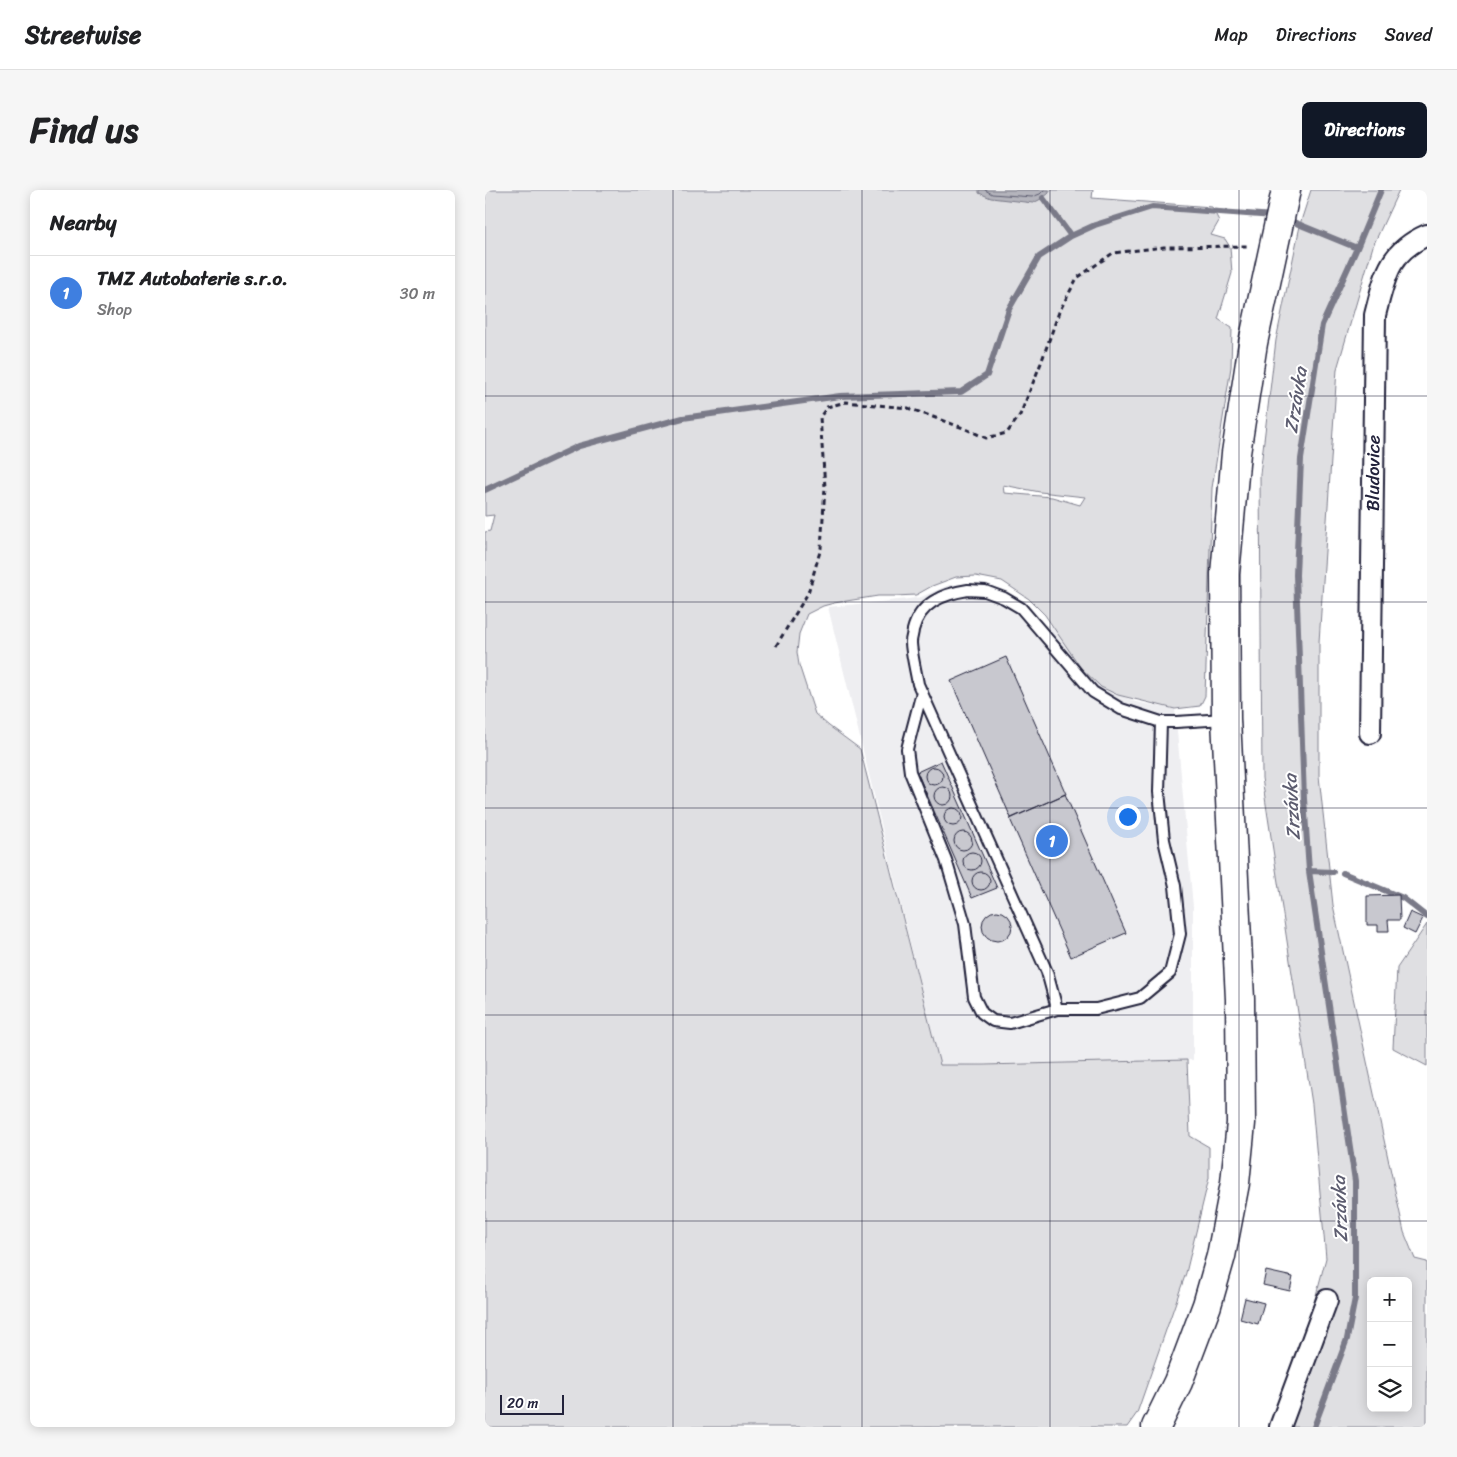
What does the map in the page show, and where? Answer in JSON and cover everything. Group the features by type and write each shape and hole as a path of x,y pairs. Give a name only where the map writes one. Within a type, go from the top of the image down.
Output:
{"main road":[{"path":"1156,1427 1178,1382 1207,1305 1221,1256 1235,1183 1241,1123 1240,999 1226,719 1225,574 1236,453 1253,342 1286,190"}],"street":[{"name":"Bludovice","path":"1369,733 1375,315 1391,262 1413,241 1427,235"},
{"path":"1280,1427 1327,1300"}],"lane":[{"path":"1057,1008 1047,972 918,684 911,642 915,624 921,610 951,593 968,590 985,591 1004,598 1021,608 1093,692 1121,708 1161,722 1226,719"},
{"path":"922,692 907,749 910,772 946,860 965,924 974,997 983,1013 993,1021 1010,1023 1057,1008 1096,1009 1140,998 1170,973 1180,934 1175,886 1164,840 1159,792 1161,722"}],"path":[{"path":"776,646 808,592 821,548 825,487 820,417 827,407 846,402 908,408 986,438 1007,433 1020,415 1059,312 1077,278 1092,267 1113,253 1165,247 1253,246 1273,248"}],"shaded area":[{"path":"485,190 1093,190 1092,198 1212,207 1219,221 1211,235 1225,239 1230,247 1232,273 1218,319 1232,328 1231,367 1212,488 1205,696 1200,706 1175,709 1118,695 1101,687 1081,668 1045,615 1029,599 1002,581 976,576 956,577 932,586 916,595 878,596 823,606 807,614 799,634 797,652 799,665 815,714 860,749 940,1065 1187,1060 1190,1136 1209,1147 1209,1178 1186,1273 1137,1413 1127,1427 485,1427 485,532 490,531 494,515 485,516","holes":["1003,485 1040,492 1085,497 1080,505 1052,497 1004,493"]},
{"path":"1311,190 1399,190 1373,246 1337,369 1319,642 1319,776 1333,905 1404,1232 1415,1259 1427,1262 1427,1427 1271,1427 1300,1355 1326,1258 1312,1104 1262,778 1260,474 1276,340 1301,221"},
{"path":"986,583 1025,601 1045,625 1053,626 1081,668 1101,687 1136,702 1175,709 1193,907 1193,1060 940,1065 828,607 909,599 921,597 949,585"},
{"path":"1427,924 1427,1066 1393,1048 1397,968"}],"water":[{"path":"979,190 1049,190 1049,193 1033,203 991,198 979,193"}],"building":[{"path":"1006,657 1066,794 1011,818 951,681"},
{"path":"941,761 997,888 972,898 917,772"},
{"path":"930,767 938,767 943,772 941,783 930,785 925,780 925,772"},
{"path":"939,787 947,787 952,792 950,803 939,805 934,800 934,792"},
{"path":"1065,794 1126,933 1071,957 1010,819"},
{"path":"949,808 957,808 962,813 960,824 949,826 944,821 944,813"},
{"path":"959,832 967,832 972,837 970,848 959,850 954,845 954,837"},
{"path":"968,852 976,852 981,857 979,868 968,870 963,865 963,857"},
{"path":"977,872 985,872 990,877 988,888 977,890 972,885 972,877"},
{"path":"1399,895 1400,920 1388,920 1389,931 1378,931 1378,925 1367,925 1367,896"},
{"path":"997,911 1008,915 1012,926 1008,937 997,941 986,937 982,926 986,915"},
{"path":"1410,912 1423,918 1415,934 1403,928"},
{"path":"1266,1271 1293,1277 1290,1291 1263,1285"},
{"path":"1245,1298 1264,1303 1258,1324 1240,1319"}],"waterway":[{"name":"Zrzávka","path":"1314,1427 1347,1339 1355,1298 1355,1181 1309,871 1304,799 1296,575 1301,459 1322,325 1381,190"},
{"path":"1043,198 1071,236"},
{"path":"485,490 579,446 683,418 840,396 961,392 987,375 1009,309 1039,257 1071,236 1095,225 1152,207 1274,216"},
{"path":"1286,219 1357,248"},
{"path":"1309,871 1333,872"},
{"path":"1343,873 1403,898 1427,917"}],"place":[{"name":"TMZ Autobaterie s.r.o.","path":"1052,841"}]}
